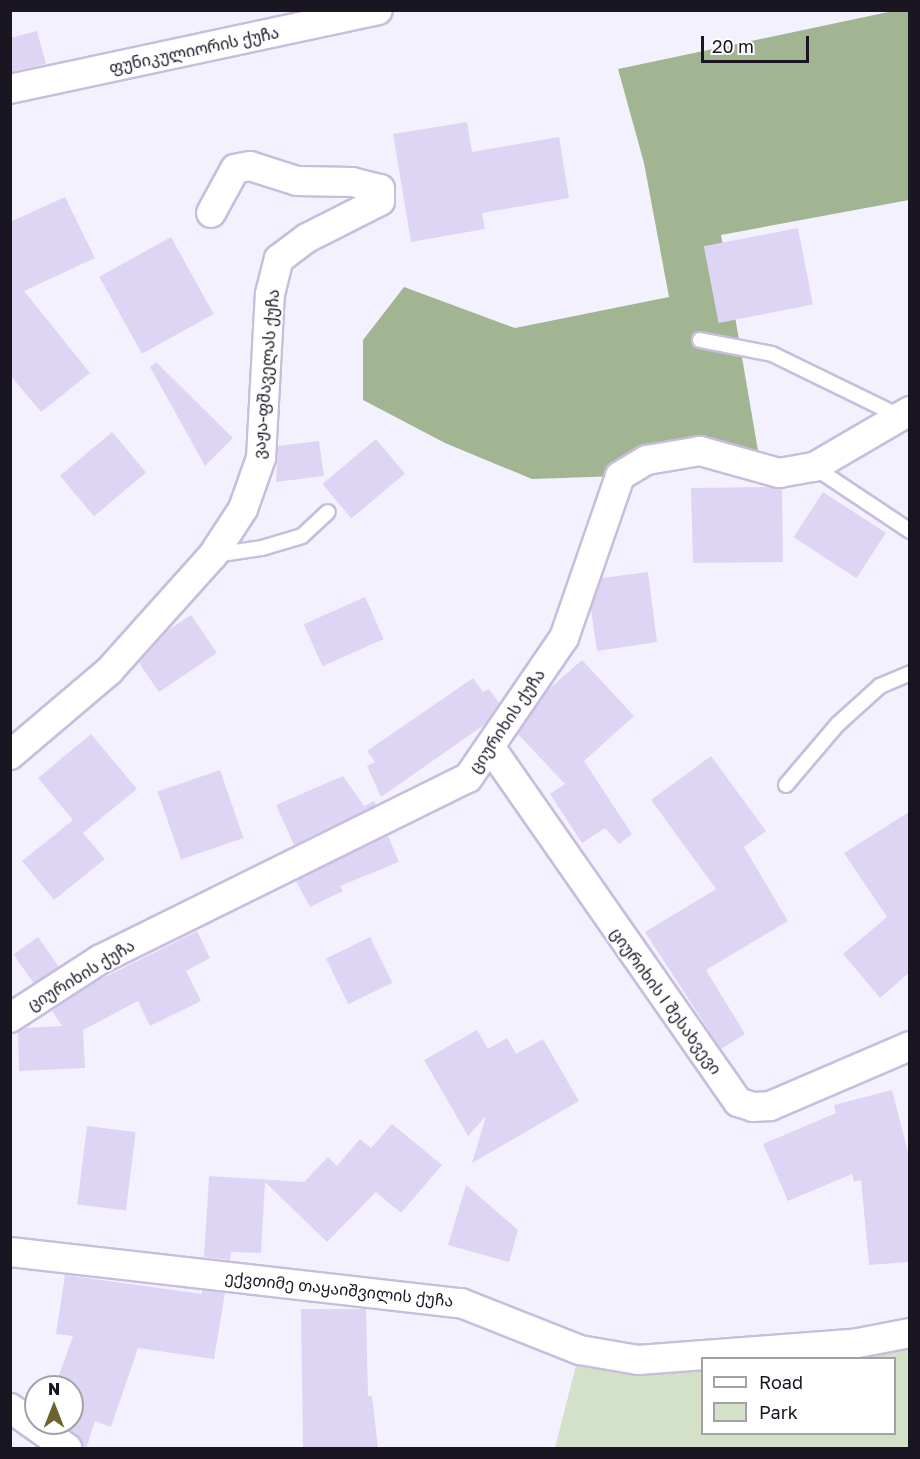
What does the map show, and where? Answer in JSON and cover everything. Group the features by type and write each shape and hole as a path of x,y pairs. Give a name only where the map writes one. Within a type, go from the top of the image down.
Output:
{"street":[{"name":"ფუნიკულიორის ქუჩა","path":"10,89 378,10"},
{"name":"ვაჟა-ფშაველას ქუჩა","path":"10,755 109,671 213,555 243,509 261,458 270,294 279,259 307,238 380,201 380,189 352,182 297,181 250,166 235,168 211,213"},
{"name":"ციურიხის ქუჩა","path":"10,1018 101,959 468,778 564,638 620,476 648,459 700,451 779,473 814,467 905,414"},
{"name":"ციურიხის I შესახვევი","path":"491,747 738,1102 753,1107 771,1106 909,1046"},
{"name":"ექვთიმე თაყაიშვილის ქუჩა","path":"10,1252 461,1303 580,1350 638,1360 853,1344 909,1333"},
{"path":"10,1408 67,1449"}],"lane":[{"path":"700,340 772,354 905,414"},
{"path":"814,467 909,531"},
{"path":"213,555 262,548 302,536 328,512"},
{"path":"786,785 838,724 880,686 909,673"}],"green space":[{"path":"893,11 909,11 909,200 721,235 761,468 717,454 620,476 532,479 445,443 363,400 363,340 404,287 515,328 669,297 644,163 618,69"},
{"path":"909,1333 909,1448 555,1448 580,1350"}],"building":[{"path":"37,31 46,64 10,72 10,38"},
{"path":"467,122 472,152 559,137 569,198 482,213 485,229 411,242 393,134"},
{"path":"65,197 95,258 24,291 90,373 41,412 10,375 10,222"},
{"path":"798,228 813,305 719,323 704,246"},
{"path":"171,237 214,314 142,354 99,277"},
{"path":"156,362 233,438 205,466 150,367"},
{"path":"112,432 146,473 94,516 60,476"},
{"path":"376,439 405,473 351,518 322,484"},
{"path":"319,441 324,476 276,482 278,446"},
{"path":"767,487 782,489 783,562 693,563 691,488"},
{"path":"823,492 886,533 856,578 794,537"},
{"path":"648,572 657,642 597,651 591,610 602,578"},
{"path":"365,597 384,639 323,666 304,624"},
{"path":"191,615 217,653 159,692 139,663 167,631"},
{"path":"582,660 634,716 584,761 632,834 619,844 605,828 582,843 550,794 565,784 518,734 549,689"},
{"path":"473,678 483,692 489,689 499,703 484,725 381,797 367,766 375,762 367,751"},
{"path":"91,734 137,789 83,833 105,859 54,900 22,861 73,820 38,778"},
{"path":"711,756 766,831 744,847 788,921 706,970 745,1034 721,1049 645,932 716,889 651,800"},
{"path":"220,770 243,838 181,860 158,791"},
{"path":"343,776 364,806 374,801 376,805 294,845 276,805"},
{"path":"909,812 909,973 880,998 843,954 887,917 844,853"},
{"path":"388,836 399,862 340,886 343,891 310,907 296,881"},
{"path":"197,931 210,958 186,971 201,1001 150,1026 138,1001 83,1030 85,1068 19,1071 18,1032 25,1028 62,1026 52,1011 97,981"},
{"path":"38,937 59,967 35,985 13,954"},
{"path":"370,937 392,983 348,1004 326,958"},
{"path":"477,1030 488,1049 507,1038 516,1054 543,1039 579,1101 472,1163 486,1116 468,1136 424,1060"},
{"path":"892,1090 909,1156 909,1262 869,1265 861,1180 854,1182 852,1174 788,1201 763,1144 836,1113 834,1105"},
{"path":"392,1124 442,1165 401,1213 376,1192 327,1242 265,1182 261,1253 231,1252 230,1260 204,1257 209,1176 304,1182 328,1157 337,1166 360,1139 371,1148"},
{"path":"87,1126 136,1132 126,1210 77,1204"},
{"path":"466,1185 518,1230 509,1262 448,1245"},
{"path":"65,1275 202,1294 202,1290 225,1293 214,1359 138,1348 111,1427 95,1421 86,1449 77,1435 84,1435 84,1375 59,1375 73,1336 56,1334"},
{"path":"301,1309 366,1309 368,1396 372,1396 378,1449 303,1449"}]}
